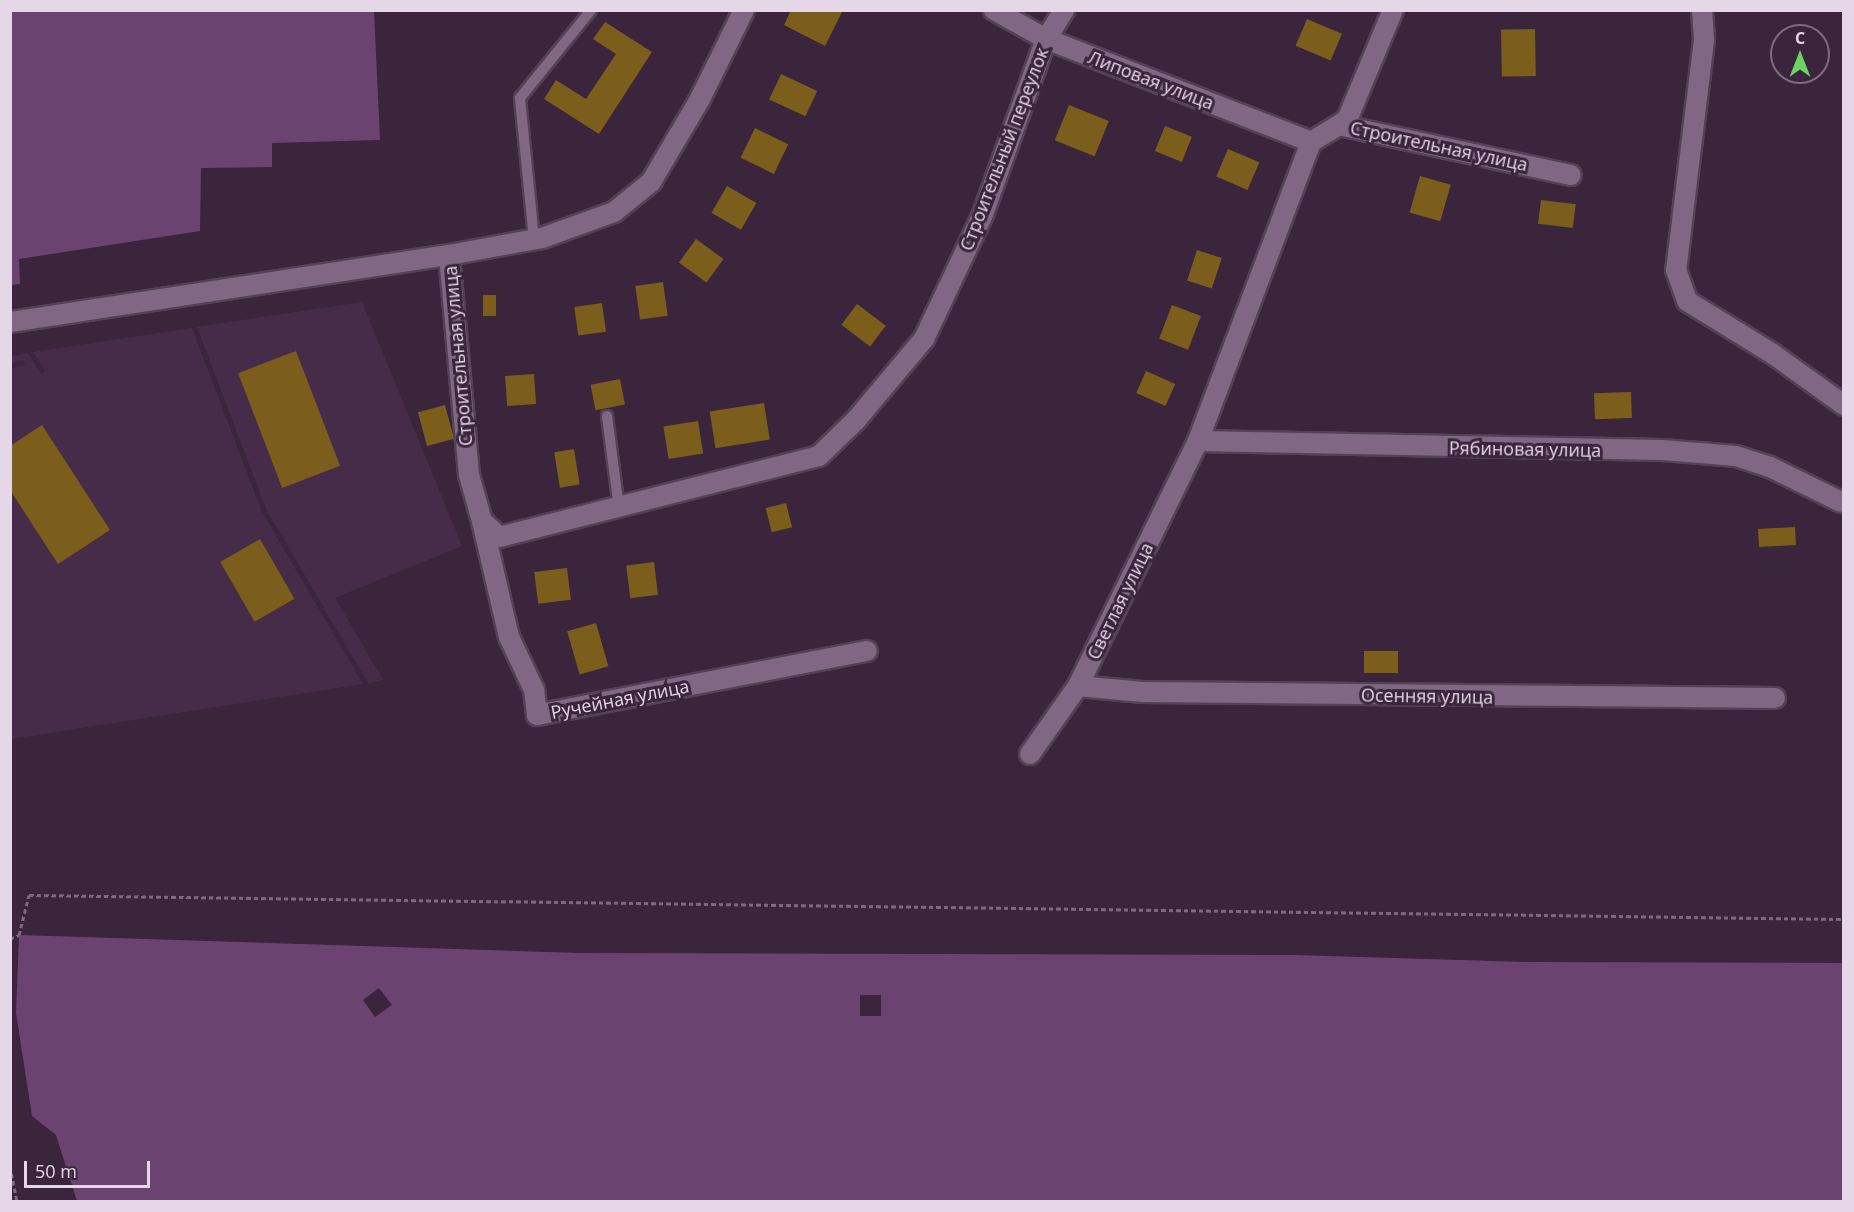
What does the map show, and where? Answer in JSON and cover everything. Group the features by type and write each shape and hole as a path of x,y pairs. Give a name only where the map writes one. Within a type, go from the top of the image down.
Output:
{"street":[{"name":"Строительная улица","path":"482,521 469,475 449,255 534,239 614,212 651,182 700,99 744,10"},
{"name":"Липовая улица","path":"994,10 1046,39 1311,141"},
{"name":"Строительный переулок","path":"619,509 819,456 856,420 924,339 983,214 1046,39 1064,10"},
{"path":"1339,125 1347,120 1393,10"},
{"path":"1702,10 1704,40 1676,270 1687,301 1773,354 1844,405"},
{"name":"Строительная улица","path":"1311,141 1339,125 1571,175"},
{"name":"Светлая улица","path":"1030,754 1078,686 1198,441 1311,141"},
{"path":"10,322 449,255"},
{"name":"Рябиновая улица","path":"1198,441 1662,450 1736,456 1770,467 1841,502"},
{"path":"482,521 499,537 619,509"},
{"name":"Ручейная улица","path":"482,521 509,637 534,690 537,715 867,651"},
{"name":"Осенняя улица","path":"1078,686 1143,692 1775,698"}],"lane":[{"path":"534,239 520,98 591,10"},
{"path":"607,417 619,509"}],"path":[{"path":"10,939 19,935 29,895 1844,919"},
{"path":"10,1166 17,1202"}],"shaded area":[{"path":"11,10 374,11 380,140 272,143 272,167 201,168 200,231 19,259 20,284 11,285"},
{"path":"362,302 462,546 335,598 383,680 368,683 266,509 197,327"},
{"path":"192,328 262,512 363,684 11,739 10,369 25,365 23,360 11,364 11,356 28,353 41,374 45,371 33,352"},
{"path":"19,935 579,953 1294,955 1529,962 1843,963 1843,1201 77,1201 56,1135 32,1116 16,1013","holes":["379,988 392,1005 375,1017 363,1000","860,995 881,995 881,1016 860,1016"]}],"building":[{"path":"791,10 843,10 825,46 784,25"},
{"path":"1307,19 1342,34 1331,61 1296,46"},
{"path":"605,22 652,52 599,134 544,99 556,80 586,99 616,54 593,39"},
{"path":"1535,29 1536,76 1502,77 1501,30"},
{"path":"781,74 817,91 805,116 769,99"},
{"path":"1069,105 1109,121 1095,156 1055,140"},
{"path":"1165,126 1192,137 1182,162 1155,151"},
{"path":"755,128 788,144 774,174 741,158"},
{"path":"1228,149 1259,162 1248,190 1216,177"},
{"path":"1420,176 1451,185 1440,221 1410,213"},
{"path":"727,186 756,203 741,230 712,213"},
{"path":"1541,200 1576,204 1573,228 1538,224"},
{"path":"696,239 724,259 706,282 679,262"},
{"path":"1197,250 1222,258 1212,288 1187,280"},
{"path":"663,282 668,316 640,320 635,286"},
{"path":"483,295 496,295 496,316 483,316"},
{"path":"602,303 606,332 578,336 574,307"},
{"path":"857,304 886,326 870,346 841,325"},
{"path":"1172,305 1201,316 1188,350 1159,339"},
{"path":"296,351 340,466 282,488 238,373"},
{"path":"1146,371 1175,384 1165,406 1136,393"},
{"path":"534,374 536,404 507,406 505,376"},
{"path":"620,379 625,405 596,410 591,385"},
{"path":"1631,392 1632,418 1595,419 1594,393"},
{"path":"764,403 770,440 715,448 710,412"},
{"path":"445,405 454,439 427,446 418,412"},
{"path":"698,421 703,454 669,459 663,426"},
{"path":"42,425 110,530 58,564 10,490 10,446"},
{"path":"574,449 580,485 560,488 554,452"},
{"path":"786,503 792,527 772,532 766,508"},
{"path":"1795,527 1796,545 1759,547 1758,529"},
{"path":"260,539 294,599 255,622 220,562"},
{"path":"654,562 658,595 630,598 626,565"},
{"path":"567,568 571,600 538,604 534,572"},
{"path":"596,623 608,666 580,675 567,631"},
{"path":"1364,651 1398,651 1398,673 1364,673"}]}
